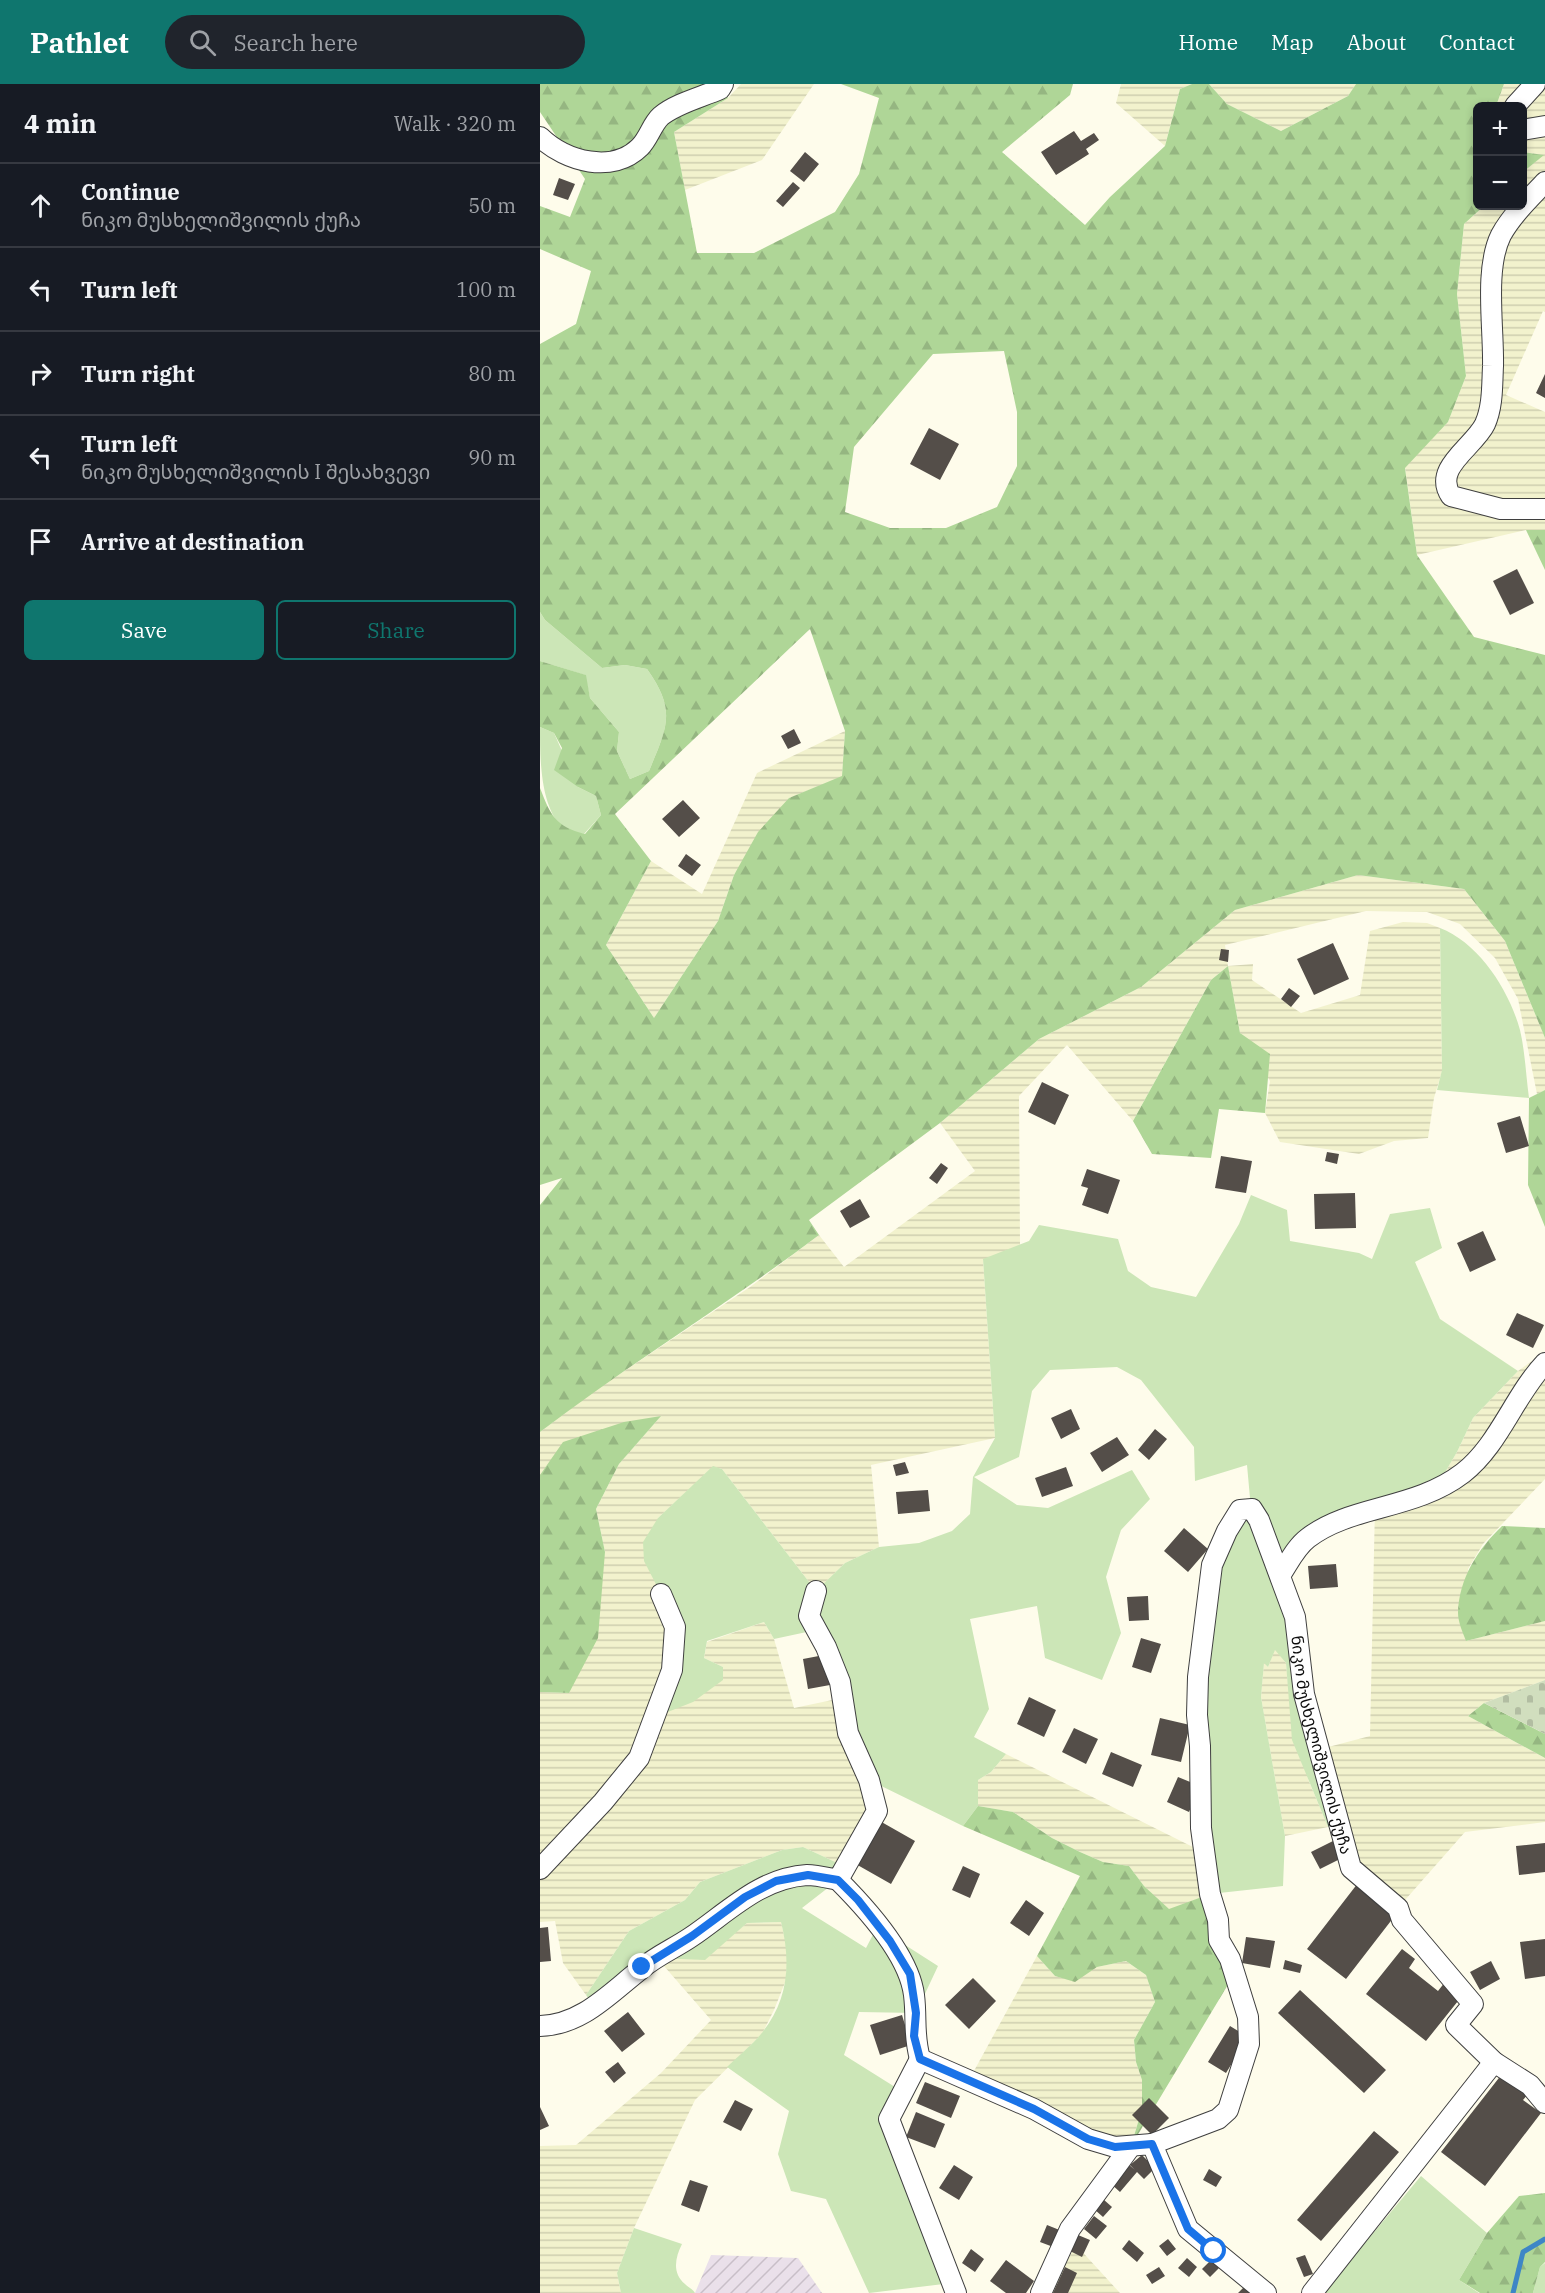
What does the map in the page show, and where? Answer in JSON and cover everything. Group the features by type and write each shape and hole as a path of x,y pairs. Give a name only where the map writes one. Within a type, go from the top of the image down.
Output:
{"street":[{"path":"540,137 561,150 593,164 612,163 640,147 661,116 720,89 723,84"},
{"path":"1519,102 1535,84"},
{"path":"1527,129 1545,126"},
{"path":"1545,182 1501,235 1495,253 1492,285 1492,397 1484,425 1458,456 1446,477 1445,488 1451,496 1479,505 1501,509 1545,509"},
{"path":"920,2059 1034,2109 1088,2139 1115,2147 1152,2144 1218,2119 1228,2110 1249,2044 1248,2017 1230,1959 1219,1940 1218,1920 1210,1894 1201,1828 1198,1677 1212,1565 1227,1531 1240,1510 1251,1509 1255,1515 1281,1574 1307,1539 1325,1527 1424,1496 1444,1486 1465,1472 1482,1455 1529,1382 1545,1363"},
{"name":"ნიკო მუსხელიშვილის ქუჩა","path":"1281,1574 1295,1617 1305,1694 1317,1750 1341,1824 1351,1868 1398,1908 1402,1920 1473,2004 1456,2025 1494,2062 1530,2085 1545,2103"},
{"path":"816,1591 809,1616 826,1647 840,1682 848,1733 869,1780 877,1811 838,1880"},
{"path":"540,1869 603,1802 639,1758 672,1670 675,1628 661,1594"},
{"path":"540,2026 557,2026 595,2007 642,1967 692,1936 745,1897 776,1881 808,1875 838,1880 858,1900 890,1941 910,1974 916,2013 914,2036 920,2059 889,2119 956,2293"},
{"path":"1312,2293 1494,2062"},
{"path":"1152,2144 1188,2229 1266,2293"},
{"path":"1041,2293 1070,2229 1131,2146"}],"shaded area":[{"path":"711,2255 798,2258 822,2293 695,2293"}],"green space":[{"path":"540,84 718,84 728,98 674,132 697,253 754,253 835,212 859,174 879,98 841,84 1073,84 1070,95 1002,152 1085,225 1110,197 1165,146 1180,89 1192,84 1209,84 1227,104 1281,131 1348,96 1356,84 1504,84 1497,102 1473,102 1473,210 1480,210 1464,224 1457,294 1466,376 1448,422 1405,468 1417,555 1474,637 1545,655 1545,1038 1505,941 1464,889 1358,875 1235,910 1141,987 1039,1039 940,1123 809,1220 819,1235 540,1432 540,1205 562,1178 540,1185 540,788 555,818 575,831 585,834 601,815 596,796 578,787 554,770 562,748 554,733 540,727 540,661 586,675 590,698 619,732 617,751 630,779 649,771 666,719 666,708 662,696 647,669 625,665 602,668 545,620 540,612 540,344 576,324 591,271 540,249 540,206 570,217 585,179 540,112","holes":["1004,351 1017,412 1017,466 997,507 946,528 890,528 845,512 854,447 933,354","810,629 845,731 842,776 789,798 758,832 734,875 718,921 654,1018 606,945 651,861 615,814"]},
{"path":"741,84 814,84 762,160 685,190 674,132 728,98"},
{"path":"1121,84 1192,84 1180,89 1165,146 1116,103"},
{"path":"1209,84 1356,84 1348,96 1281,131 1227,104"},
{"path":"1504,84 1545,84 1545,312 1543,311 1506,395 1545,412 1545,530 1526,530 1417,555 1405,467 1448,422 1466,376 1457,294 1464,224 1480,210 1527,210 1527,169 1543,155 1527,153 1527,102 1497,102"},
{"path":"1527,153 1544,155 1527,169"},
{"path":"1526,530 1545,530 1545,570"},
{"path":"540,612 545,620 602,668 625,665 647,669 666,708 661,742 649,771 630,779 617,751 619,732 590,698 585,675 540,661"},
{"path":"540,727 554,733 578,787 596,796 601,815 584,834 562,828 549,807 543,780"},
{"path":"845,731 842,777 789,798 734,875 718,921 654,1018 606,945 651,861 702,894 757,773"},
{"path":"1358,875 1464,889 1505,941 1545,1038 1545,1090 1537,1094 1518,999 1495,958 1460,924 1427,912 1366,911 1225,945 1228,966 1211,980 1133,1121 1067,1045 1019,1096 1020,1245 983,1260 995,1438 871,1465 879,1547 845,1563 816,1591 722,1469 713,1467 658,1518 661,1594 672,1670 723,1667 704,1658 707,1642 764,1622 774,1639 794,1708 842,1698 877,1811 846,1867 803,1847 782,1850 700,1882 685,1900 629,1931 586,1995 563,1963 555,1921 540,1922 540,1692 569,1693 605,1552 596,1509 619,1464 660,1417 540,1481 540,1432 590,1394 750,1287 819,1235 844,1267 975,1171 940,1123 1039,1039 1141,987 1235,910"},
{"path":"1403,922 1427,923 1440,928 1442,1071 1434,1098 1428,1138 1394,1141 1359,1154 1280,1142 1265,1113 1270,1081 1240,1033 1228,966 1253,964 1252,980 1301,1013 1360,995 1370,931"},
{"path":"1440,928 1454,935 1480,956 1508,999 1522,1038 1529,1098 1437,1090 1442,1070"},
{"path":"1228,966 1240,1033 1270,1054 1265,1113 1219,1109 1211,1158 1152,1154 1133,1121 1211,980"},
{"path":"1545,1090 1545,1227 1528,1185 1529,1098"},
{"path":"1251,1195 1287,1210 1290,1241 1359,1253 1372,1259 1390,1214 1430,1208 1442,1248 1415,1262 1440,1319 1518,1371 1473,1418 1437,1486 1334,1519 1281,1574 1341,1824 1328,1827 1292,1740 1286,1663 1275,1650 1268,1667 1264,1663 1261,1697 1285,1836 1283,1886 1210,1894 1201,1828 1212,1565 1251,1509 1247,1465 1195,1481 1194,1447 1141,1380 1117,1367 1050,1370 1032,1391 1019,1457 974,1477 1017,1505 1048,1508 1132,1470 1150,1499 1121,1530 1106,1577 1121,1633 1102,1680 1045,1658 1037,1606 970,1619 989,1709 974,1737 1006,1754 991,1772 978,1780 978,1806 963,1826 869,1780 816,1630 774,1639 764,1622 707,1641 704,1658 723,1667 723,1680 693,1702 655,1717 672,1670 661,1594 644,1561 643,1542 658,1518 713,1466 722,1469 816,1591 845,1563 879,1547 919,1543 952,1531 970,1514 973,1477 995,1438 983,1259 1029,1241 1039,1225 1118,1239 1128,1271 1151,1287 1196,1297 1239,1224"},
{"path":"1545,1352 1545,1479 1483,1544 1468,1569 1466,1641 1545,1621 1545,1680 1484,1703 1468,1716 1545,1758 1545,1822 1465,1832 1398,1908 1351,1868 1317,1750 1370,1736 1375,1506 1437,1486 1473,1418 1518,1371"},
{"path":"661,1416 619,1464 596,1509 605,1552 598,1638 569,1693 540,1692 540,1475 563,1442 624,1422"},
{"path":"1502,1526 1545,1528 1545,1621 1466,1641 1458,1616 1462,1588 1478,1554"},
{"path":"1275,1649 1286,1663 1289,1694 1308,1779 1328,1827 1285,1836 1261,1697 1264,1662 1268,1667"},
{"path":"1545,1680 1545,1734 1484,1703"},
{"path":"1484,1703 1545,1734 1545,1758 1468,1716"},
{"path":"1006,1754 1207,1854 1210,1894 1169,1910 1144,1886 1129,1866 1103,1862 1080,1852 1052,1838 1013,1812 978,1806 978,1780 991,1772"},
{"path":"978,1806 1013,1812 1052,1838 1080,1852 1103,1862 1129,1866 1144,1886 1169,1909 1210,1894 1235,1973 1131,2146 1142,2109 1142,2080 1136,2062 1134,2040 1155,2002 1146,1975 1126,1961 1097,1967 1075,1982 1055,1976 1037,1956 1080,1876 963,1826"},
{"path":"803,1847 846,1867 838,1880 802,1908 866,1948 877,1927 938,1966 916,2013 859,2012 844,2055 903,2092 889,2119 952,2283 869,2293 826,2199 791,2191 778,2154 789,2111 727,2067 761,2034 777,2008 785,1980 786,1966 781,1922 747,1923 705,1960 657,1958 595,2007 586,1995 629,1931 685,1900 700,1882 782,1850"},
{"path":"781,1922 788,1952 786,1980 774,2010 762,2034 695,2100 634,2228 617,2273 621,2293 540,2293 540,2146 576,2145 661,2073 711,2020 657,1958 730,1937 747,1923"},
{"path":"1037,1956 1055,1976 1075,1981 1097,1967 1126,1961 1146,1975 1155,2002 1134,2040 1136,2062 1142,2080 1142,2109 1131,2146 969,2080"},
{"path":"1421,2176 1487,2233 1459,2280 1479,2293 1323,2293"},
{"path":"1545,2193 1545,2262 1540,2267 1533,2293 1480,2293 1459,2280 1487,2233 1519,2196"},
{"path":"634,2228 682,2244 676,2260 676,2270 681,2280 695,2293 621,2293 617,2273"},
{"path":"1076,2245 1120,2293 1049,2293"},
{"path":"1545,2263 1545,2293 1533,2293 1540,2267"}],"building":[{"path":"1074,131 1081,141 1094,133 1099,140 1086,149 1089,154 1056,175 1041,152"},
{"path":"805,152 819,164 804,182 790,171"},
{"path":"559,178 575,184 568,200 553,195"},
{"path":"793,182 800,188 783,207 776,201"},
{"path":"1545,374 1545,398 1536,393"},
{"path":"929,428 959,444 940,480 910,464"},
{"path":"1517,569 1534,603 1510,615 1493,581"},
{"path":"794,729 801,743 788,749 781,736"},
{"path":"683,800 700,818 679,837 662,819"},
{"path":"686,854 701,865 692,876 678,866"},
{"path":"1333,943 1349,979 1314,995 1297,959"},
{"path":"1221,949 1229,950 1228,962 1219,960"},
{"path":"1289,988 1300,996 1291,1007 1281,999"},
{"path":"1042,1082 1069,1095 1055,1125 1028,1112"},
{"path":"1520,1116 1529,1146 1506,1153 1497,1123"},
{"path":"1327,1152 1339,1154 1337,1164 1325,1161"},
{"path":"1221,1156 1252,1161 1246,1193 1215,1188"},
{"path":"941,1163 948,1168 937,1184 929,1178"},
{"path":"1087,1169 1120,1180 1108,1214 1082,1205 1088,1188 1081,1186"},
{"path":"1355,1193 1356,1228 1315,1229 1314,1194"},
{"path":"860,1199 870,1217 850,1228 840,1211"},
{"path":"1483,1231 1496,1260 1470,1272 1457,1243"},
{"path":"1517,1313 1544,1325 1533,1348 1506,1335"},
{"path":"1071,1409 1080,1429 1061,1439 1051,1418"},
{"path":"1155,1429 1167,1439 1149,1460 1138,1450"},
{"path":"1117,1437 1129,1455 1102,1472 1090,1453"},
{"path":"905,1462 909,1473 896,1476 893,1465"},
{"path":"1066,1467 1073,1486 1042,1497 1035,1478"},
{"path":"928,1490 930,1511 898,1514 896,1492"},
{"path":"1184,1528 1208,1549 1188,1572 1164,1551"},
{"path":"1336,1564 1338,1587 1310,1589 1308,1566"},
{"path":"1148,1596 1149,1620 1129,1621 1127,1597"},
{"path":"1141,1638 1161,1644 1151,1673 1132,1667"},
{"path":"824,1655 830,1685 808,1689 803,1659"},
{"path":"1029,1697 1056,1710 1044,1737 1017,1724"},
{"path":"1160,1718 1190,1725 1181,1762 1151,1755"},
{"path":"1074,1728 1098,1739 1086,1764 1062,1752"},
{"path":"1111,1752 1142,1765 1133,1787 1102,1774"},
{"path":"1178,1777 1200,1786 1189,1812 1167,1802"},
{"path":"878,1820 915,1841 891,1884 854,1863"},
{"path":"1333,1841 1342,1858 1320,1869 1311,1852"},
{"path":"1545,1843 1545,1872 1519,1875 1516,1846"},
{"path":"963,1866 980,1874 970,1898 952,1890"},
{"path":"1358,1883 1397,1913 1346,1979 1307,1949"},
{"path":"1026,1900 1044,1913 1029,1936 1010,1923"},
{"path":"548,1927 551,1961 540,1962 540,1928"},
{"path":"1246,1937 1275,1941 1270,1968 1242,1963"},
{"path":"1545,1939 1545,1976 1525,1979 1520,1942"},
{"path":"1402,1949 1415,1959 1409,1968 1438,1991 1445,1982 1462,1996 1426,2041 1366,1994"},
{"path":"1285,1960 1302,1965 1300,1973 1283,1969"},
{"path":"1491,1961 1500,1979 1480,1990 1470,1972"},
{"path":"973,1978 996,2001 969,2029 945,2005"},
{"path":"1300,1990 1386,2070 1364,2093 1278,2013"},
{"path":"628,2012 645,2034 622,2052 604,2031"},
{"path":"902,2015 911,2045 880,2055 870,2025"},
{"path":"1230,2026 1248,2037 1226,2073 1208,2062"},
{"path":"618,2062 626,2073 614,2083 605,2072"},
{"path":"1502,2074 1528,2094 1523,2100 1541,2113 1485,2186 1441,2152"},
{"path":"925,2082 960,2096 951,2118 916,2103"},
{"path":"1149,2098 1169,2118 1152,2135 1132,2115"},
{"path":"735,2100 753,2109 741,2131 723,2122"},
{"path":"540,2107 549,2126 540,2130"},
{"path":"916,2112 945,2124 935,2148 906,2137"},
{"path":"1374,2131 1399,2152 1321,2241 1297,2220"},
{"path":"1142,2155 1155,2168 1144,2179 1137,2172 1120,2192 1110,2183 1127,2163 1135,2170 1130,2165"},
{"path":"954,2165 973,2177 959,2200 939,2188"},
{"path":"1209,2169 1222,2177 1216,2187 1203,2180"},
{"path":"690,2180 708,2186 699,2212 681,2205"},
{"path":"1103,2199 1112,2207 1103,2217 1094,2209"},
{"path":"1094,2216 1107,2226 1096,2239 1084,2229"},
{"path":"1047,2225 1062,2231 1056,2248 1040,2242"},
{"path":"1078,2235 1090,2240 1082,2257 1070,2251"},
{"path":"1168,2239 1176,2249 1167,2256 1159,2246"},
{"path":"1129,2240 1144,2253 1137,2262 1122,2249"},
{"path":"971,2249 984,2259 975,2272 962,2263"},
{"path":"1305,2255 1313,2274 1304,2277 1296,2258"},
{"path":"1187,2258 1197,2267 1189,2277 1178,2268"},
{"path":"1006,2260 1034,2281 1026,2293 1006,2293 990,2281"},
{"path":"1211,2260 1219,2268 1210,2277 1202,2269"},
{"path":"1065,2267 1077,2273 1068,2293 1053,2293"},
{"path":"1159,2267 1165,2276 1152,2284 1146,2275"},
{"path":"1247,2284 1256,2293 1238,2293"}],"waterway":[{"path":"1513,2293 1523,2252 1545,2239"}],"route":[{"path":"642,1967 692,1936 745,1897 776,1881 808,1875 838,1880 858,1900 890,1941 910,1974 916,2013 914,2036 920,2059 1034,2109 1088,2139 1115,2147 1152,2144 1188,2229 1214,2251"}]}
